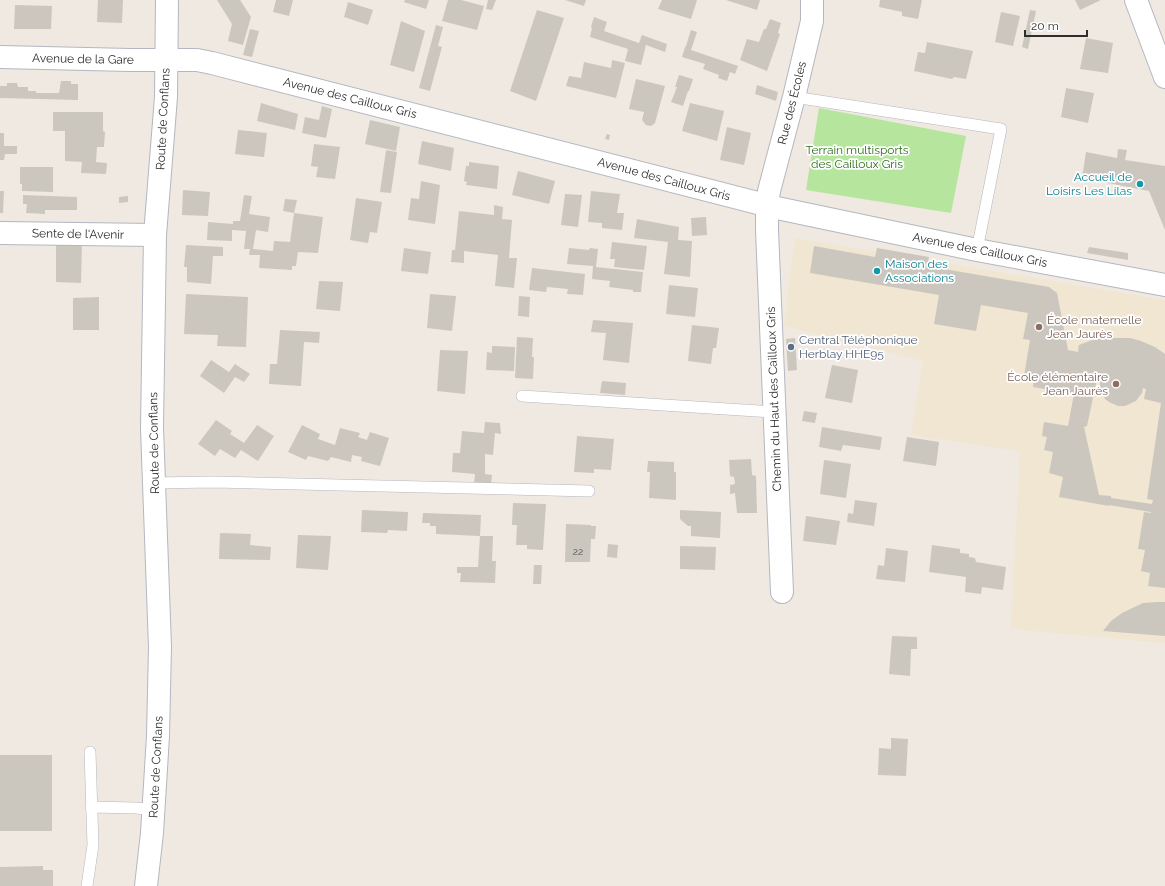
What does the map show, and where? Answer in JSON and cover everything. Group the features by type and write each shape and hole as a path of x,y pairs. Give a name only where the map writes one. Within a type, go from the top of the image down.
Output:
{"street":[{"name":"Route de Conflans","path":"146,886 154,810 158,736 160,647 152,428 155,235 166,97 167,0"},
{"name":"Rue des Écoles","path":"767,205 769,191 812,21 812,0"},
{"path":"1136,0 1165,77"},
{"name":"Avenue de la Gare","path":"0,57 166,60"},
{"name":"Avenue des Cailloux Gris","path":"166,60 197,60 212,63 767,205 977,250 1165,285"},
{"name":"Chemin du Haut des Cailloux Gris","path":"767,205 766,230 782,592"},
{"name":"Sente de l'Avenir","path":"0,233 155,235"}],"lane":[{"path":"794,97 1001,130 977,250"},
{"path":"522,396 774,412"},
{"path":"154,482 215,482 589,491"},
{"path":"87,886 93,845 90,752"},
{"path":"91,807 154,810"}],"shaded area":[{"path":"795,238 1165,300 1165,643 1011,629 1020,451 911,435 923,361 784,326"}],"green space":[{"name":"Terrain multisports des Cailloux Gris","path":"819,108 966,136 951,213 806,190"}],"building":[{"path":"98,0 123,0 122,23 97,22"},
{"path":"217,0 240,0 251,17 243,45 228,41 232,24"},
{"path":"276,0 293,0 289,16 273,12"},
{"path":"405,0 429,0 426,9 404,2"},
{"path":"448,0 461,0 484,6 477,30 442,21"},
{"path":"488,0 496,0 492,10 486,9"},
{"path":"565,0 586,0 584,6"},
{"path":"662,0 697,0 691,19 658,9"},
{"path":"726,0 760,0 757,10"},
{"path":"880,0 922,0 918,19 902,16 902,12 879,7"},
{"path":"1075,0 1101,0 1080,10"},
{"path":"348,2 373,10 368,25 344,17"},
{"path":"15,5 52,6 51,29 14,29"},
{"path":"537,10 564,18 536,101 510,91"},
{"path":"1030,10 1036,11 1028,49 1022,47"},
{"path":"1001,12 1020,16 1013,46 995,42"},
{"path":"594,17 607,22 604,31 639,43 642,35 667,44 665,52 646,45 641,65 625,61 628,49 590,37"},
{"path":"770,19 781,23 778,33 780,34 767,71 740,60 747,39 759,42"},
{"path":"401,21 425,31 414,72 390,65"},
{"path":"436,25 443,27 438,46 442,47 430,91 419,88"},
{"path":"250,29 259,31 252,57 243,55"},
{"path":"691,30 697,32 691,50 738,66 735,74 730,72 727,81 718,78 719,75 703,69 705,64 682,57"},
{"path":"1086,38 1113,43 1108,73 1080,69"},
{"path":"927,42 973,51 966,79 954,77 952,79 914,71 918,52 925,53"},
{"path":"612,60 625,63 616,98 566,86 569,76 581,78 584,62 611,68"},
{"path":"679,75 693,79 683,106 671,102 677,87 675,87"},
{"path":"636,79 665,86 655,123 651,126 646,125 642,120 644,112 629,109"},
{"path":"61,81 71,81 71,84 78,84 78,100 0,98 0,86 7,86 7,83 17,83 18,87 28,87 28,91 36,91 36,93 59,93"},
{"path":"757,85 778,92 776,101 755,94"},
{"path":"1066,88 1094,93 1088,123 1061,117"},
{"path":"261,103 298,114 295,130 257,121"},
{"path":"690,103 724,111 717,141 682,131"},
{"path":"322,106 332,109 326,138 302,133 305,117 319,120"},
{"path":"53,112 103,112 103,131 105,132 104,147 97,147 96,162 107,163 106,174 81,173 82,162 65,161 65,131 53,131"},
{"path":"370,120 400,127 396,151 365,144"},
{"path":"727,127 751,133 744,165 720,160"},
{"path":"238,130 267,133 264,157 235,154"},
{"path":"0,133 4,133 4,146 17,146 17,154 5,154 4,160 0,160"},
{"path":"607,134 610,135 609,140 605,139"},
{"path":"422,141 454,148 451,171 418,164"},
{"path":"314,144 340,147 335,179 316,177 318,167 311,166"},
{"name":"Accueil de Loisirs Les Lilas","path":"1118,149 1127,150 1125,160 1165,166 1165,230 1149,191 1082,178 1086,152 1117,158"},
{"path":"386,150 397,152 391,193 380,192"},
{"path":"469,162 499,166 497,189 466,185 467,182 464,181 466,166 469,166"},
{"path":"20,167 53,167 53,192 22,191 22,184 20,184"},
{"path":"518,171 555,181 549,204 512,195"},
{"path":"421,181 440,185 435,224 408,220 411,198 419,199"},
{"path":"183,190 210,192 208,216 182,215"},
{"path":"0,191 4,191 3,213 0,213"},
{"path":"591,191 620,194 617,213 624,213 622,230 602,228 602,223 588,222"},
{"path":"565,194 582,195 578,227 561,225"},
{"path":"23,195 77,197 77,210 45,210 45,214 26,213 27,204 23,204"},
{"path":"244,195 252,196 249,214 270,217 268,232 256,230 253,249 273,251 274,241 290,242 294,213 323,217 318,253 298,252 296,266 292,266 292,270 259,268 260,255 249,255 250,249 244,249 246,231 232,230 232,241 207,240 208,222 233,224 233,221 240,221"},
{"path":"128,196 128,202 119,203 119,197"},
{"path":"356,198 382,202 377,233 370,232 368,243 350,240"},
{"path":"285,199 297,200 294,213 283,211"},
{"path":"494,205 503,207 502,219 512,220 509,258 517,258 514,288 495,286 498,255 464,251 464,263 451,262 452,250 455,250 459,211 494,215"},
{"path":"706,217 707,235 692,236 691,218"},
{"path":"637,219 679,227 678,240 692,241 690,277 664,274 668,242 634,238"},
{"path":"56,241 82,241 81,283 56,282"},
{"path":"612,242 647,246 644,270 614,267 615,259 610,259"},
{"path":"186,245 223,247 223,256 213,256 211,284 187,282 187,267 184,267"},
{"path":"814,246 875,257 877,248 929,257 927,266 1049,287 1057,293 1068,350 1078,352 1079,345 1102,338 1130,338 1155,347 1165,354 1165,588 1148,586 1150,573 1141,571 1145,550 1138,549 1144,512 1151,512 1059,497 1063,477 1049,473 1053,452 1044,450 1047,437 1042,436 1044,422 1068,426 1074,394 1033,387 1034,378 1024,376 1030,340 1023,339 1028,313 981,305 976,331 934,324 939,295 810,273","holes":["1097,379 1100,380 1100,389 1105,399 1118,406 1125,406 1136,401 1142,393 1143,388 1146,389 1144,399 1161,403 1147,499 1153,500 1152,504 1099,495 1084,427 1087,426"]},
{"path":"1089,247 1128,253 1128,260 1087,253"},
{"path":"404,248 431,252 428,274 401,271"},
{"path":"569,248 589,250 590,248 598,249 596,267 643,272 641,292 633,292 633,290 609,287 610,281 592,279 593,266 567,264"},
{"path":"532,268 585,274 583,295 567,294 568,289 547,287 546,292 529,290"},
{"path":"319,281 343,282 340,311 316,309"},
{"path":"669,285 698,288 695,317 666,314"},
{"path":"186,294 248,297 246,347 217,346 218,335 184,334"},
{"path":"430,294 456,296 452,331 427,328"},
{"path":"519,296 530,297 529,317 518,316"},
{"path":"99,297 99,330 73,330 73,298"},
{"path":"593,320 633,323 629,363 603,360 606,333 591,332"},
{"path":"692,325 719,328 716,348 713,348 711,364 688,361"},
{"path":"280,330 320,332 319,343 304,342 301,386 269,384 270,364 277,364"},
{"path":"517,337 533,338 533,379 515,378"},
{"name":"Central Téléphonique Herblay HHE95","path":"795,338 797,370 788,371 786,339"},
{"path":"492,346 515,347 514,371 486,370 487,352 492,353"},
{"path":"440,350 468,351 465,394 437,391"},
{"path":"211,360 229,372 235,364 250,374 244,382 235,377 224,393 200,376"},
{"path":"832,365 858,370 852,403 825,398"},
{"path":"602,381 626,383 625,395 600,393"},
{"path":"804,411 817,413 815,423 802,421"},
{"path":"216,420 232,431 230,434 244,443 257,425 274,436 258,461 241,450 235,458 220,449 215,456 198,444"},
{"path":"485,422 500,423 501,434 495,433 493,455 485,454 485,474 492,475 491,485 474,484 475,474 452,472 453,453 460,453 462,431 484,433"},
{"path":"302,425 320,434 318,439 335,445 340,428 360,433 358,437 367,440 370,432 389,438 380,466 361,461 362,457 352,455 351,462 331,457 328,461 308,456 306,460 288,452"},
{"path":"822,427 882,437 880,450 843,445 841,451 819,447"},
{"path":"577,436 614,439 611,470 594,469 594,473 574,472"},
{"path":"907,437 939,442 936,466 903,461"},
{"path":"751,459 752,475 756,476 757,513 737,513 735,493 730,494 730,485 735,484 734,477 730,476 729,460"},
{"path":"824,460 851,464 846,498 820,494"},
{"path":"648,461 674,462 674,472 676,472 676,500 649,498 650,472 647,472"},
{"path":"855,500 877,503 874,526 847,522 848,513 853,514"},
{"path":"513,503 546,504 543,550 527,549 527,545 516,545 517,525 512,525"},
{"path":"362,510 408,512 407,531 388,530 387,533 361,532"},
{"path":"680,510 721,512 720,538 691,536 691,526 688,526 680,519"},
{"path":"423,513 481,515 480,536 436,534 436,526 430,526 430,523 422,523"},
{"path":"806,516 840,521 836,545 803,541"},
{"path":"566,524 596,526 595,539 591,539 590,562 565,562"},
{"path":"220,533 251,534 250,545 271,547 270,560 219,559"},
{"path":"298,535 331,536 328,570 296,568"},
{"path":"480,536 493,536 492,561 496,561 495,583 460,582 461,573 457,573 457,567 478,567"},
{"path":"608,544 618,545 617,558 607,557"},
{"path":"932,545 960,549 960,553 969,554 969,557 975,558 976,562 1006,567 1003,590 982,587 981,594 965,592 966,577 929,572"},
{"path":"680,546 716,547 715,570 680,569"},
{"path":"886,548 908,551 905,582 876,579 878,565 884,566"},
{"path":"534,565 542,565 541,584 533,584"},
{"path":"1165,602 1165,636 1103,631 1111,621 1122,613 1143,603"},
{"path":"892,636 917,637 917,649 911,649 910,676 889,674"},
{"path":"891,738 908,739 906,776 878,775 879,748 891,749"},
{"path":"0,755 52,755 52,831 0,831"},
{"path":"43,866 43,870 53,870 53,886 0,886 0,867"}],"place":[{"name":"Accueil de Loisirs Les Lilas","path":"1140,184"},
{"name":"Maison des Associations","path":"877,271"},
{"name":"École maternelle Jean Jaurès","path":"1039,327"},
{"name":"Central Téléphonique Herblay HHE95","path":"791,347"},
{"name":"École élémentaire Jean Jaurès","path":"1116,384"}]}
